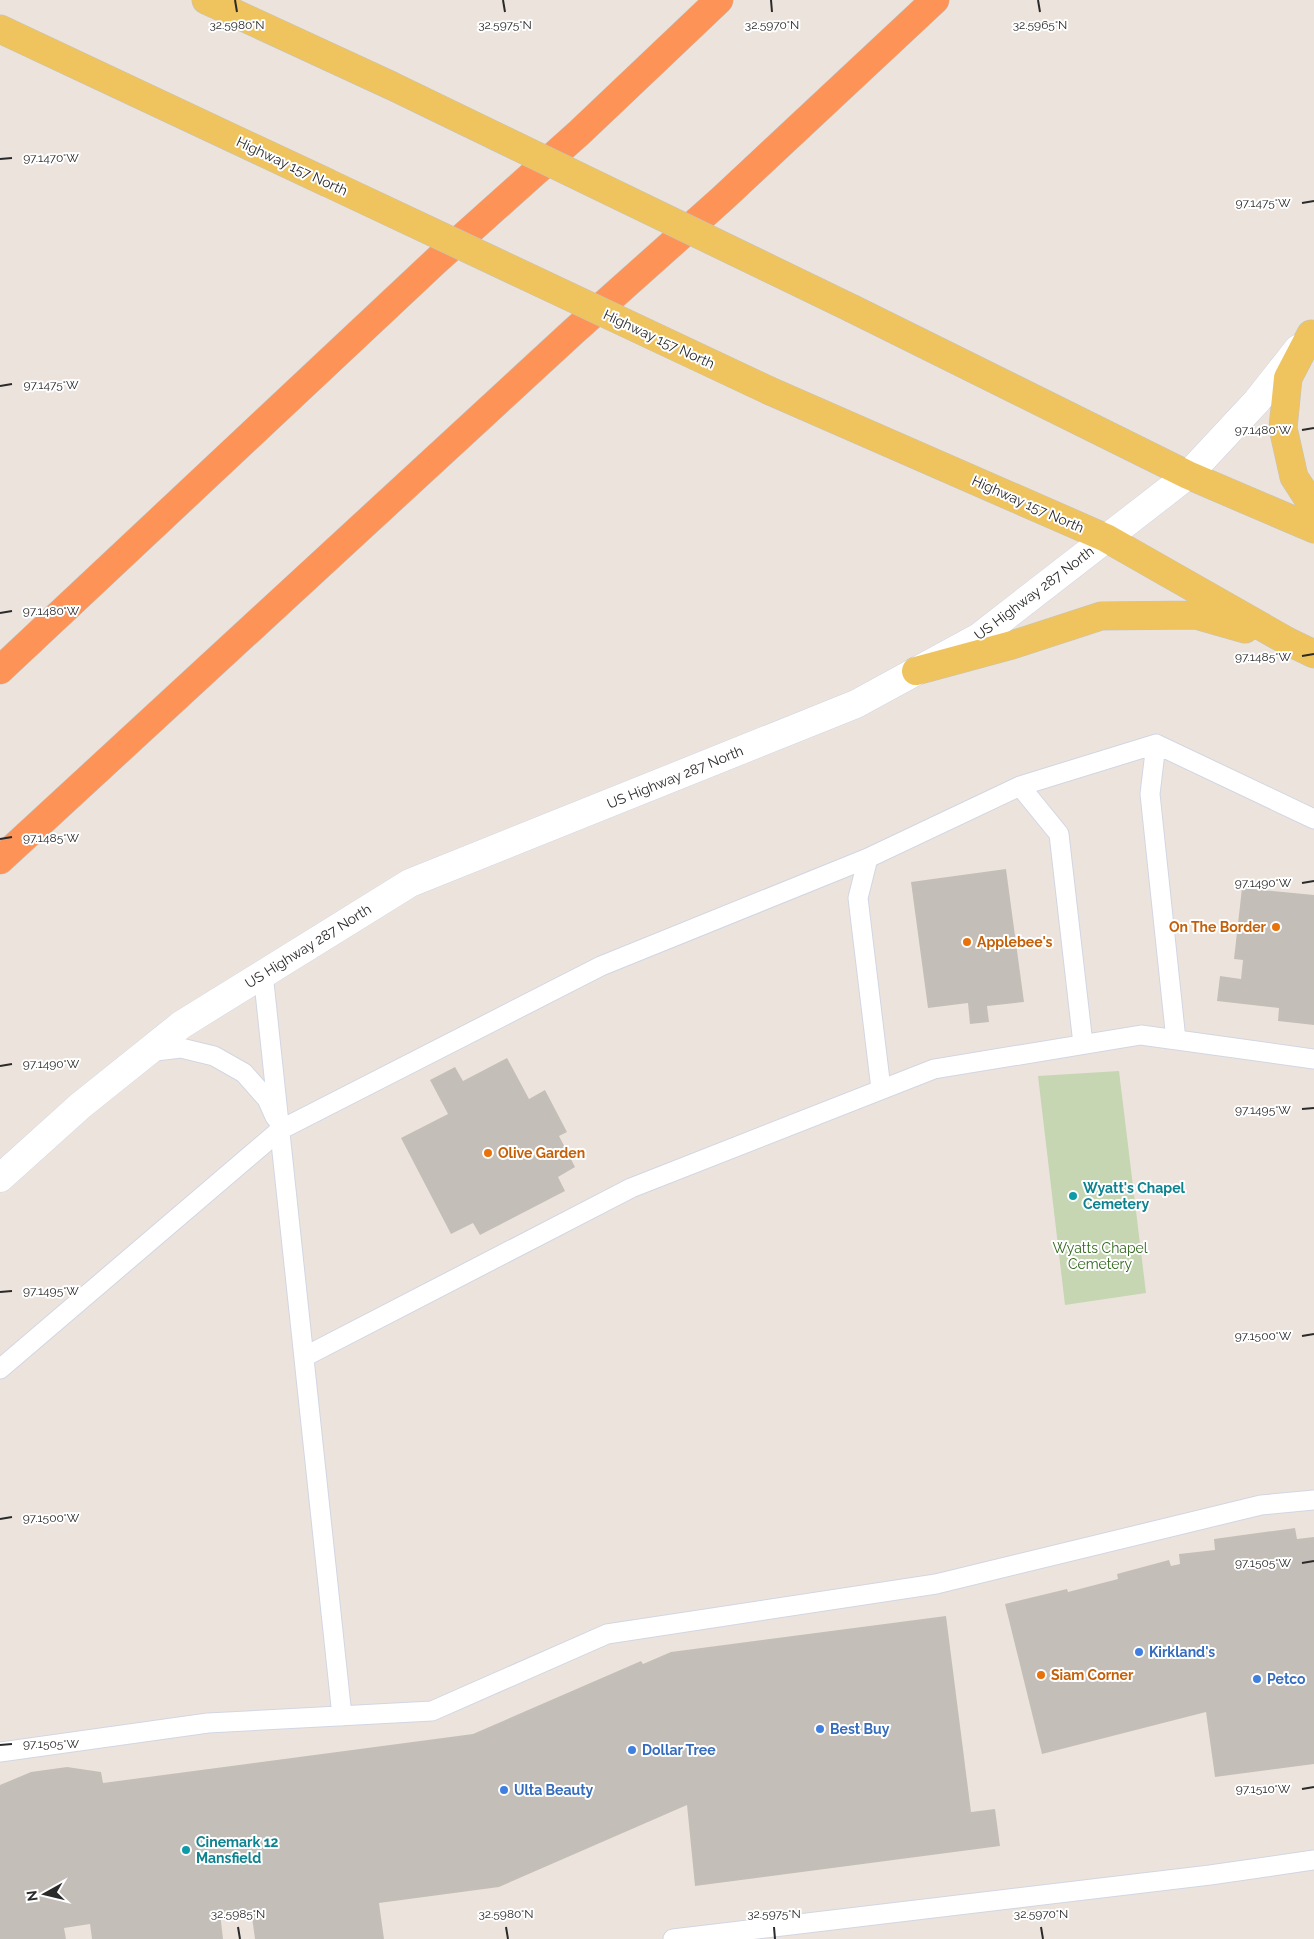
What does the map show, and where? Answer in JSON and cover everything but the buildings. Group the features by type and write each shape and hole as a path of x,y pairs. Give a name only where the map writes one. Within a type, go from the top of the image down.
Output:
{"highway":[{"path":"0,670 437,260 580,132 719,0"},
{"path":"0,860 574,331 722,199 935,0"}],"main road":[{"path":"206,0 390,85 852,309 1188,475 1314,529"},
{"name":"Highway 157 North","path":"0,29 770,391 1106,538 1287,641 1314,654"},
{"path":"1312,332 1288,378 1283,428 1294,477 1314,508"},
{"name":"US Highway 287 North","path":"0,1178 80,1106 181,1025 410,883 856,704 979,637 1188,475 1257,401 1312,332"},
{"path":"916,671 1012,645 1101,616 1196,615 1287,641"}],"lane":[{"path":"1156,744 1150,794 1176,1040"},
{"path":"0,1369 280,1130 601,966 868,858 1020,786 1156,744 1314,818"},
{"path":"1020,786 1059,834 1083,1044"},
{"path":"868,858 858,898 881,1089"},
{"path":"263,973 342,1716"},
{"path":"304,1357 631,1188 934,1069 1141,1034 1314,1059"},
{"path":"147,1052 181,1048 214,1056 244,1073 266,1098 280,1130"},
{"path":"0,1752 208,1723 432,1711 607,1634 936,1584 1261,1505 1314,1500"},
{"path":"673,1939 1200,1876 1314,1860"}],"green space":[{"name":"Wyatts Chapel Cemetery","path":"1119,1071 1146,1293 1065,1305 1038,1076"}],"place":[{"name":"On The Border","path":"1276,927"},
{"name":"Applebee's","path":"967,942"},
{"name":"Olive Garden","path":"488,1153"},
{"name":"Wyatt's Chapel Cemetery","path":"1073,1196"},
{"name":"Kirkland's","path":"1139,1652"},
{"name":"Siam Corner","path":"1041,1675"},
{"name":"Petco","path":"1257,1679"},
{"name":"Best Buy","path":"820,1729"},
{"name":"Dollar Tree","path":"632,1750"},
{"name":"Ulta Beauty","path":"504,1790"},
{"name":"Cinemark 12 Mansfield","path":"186,1850"}]}
